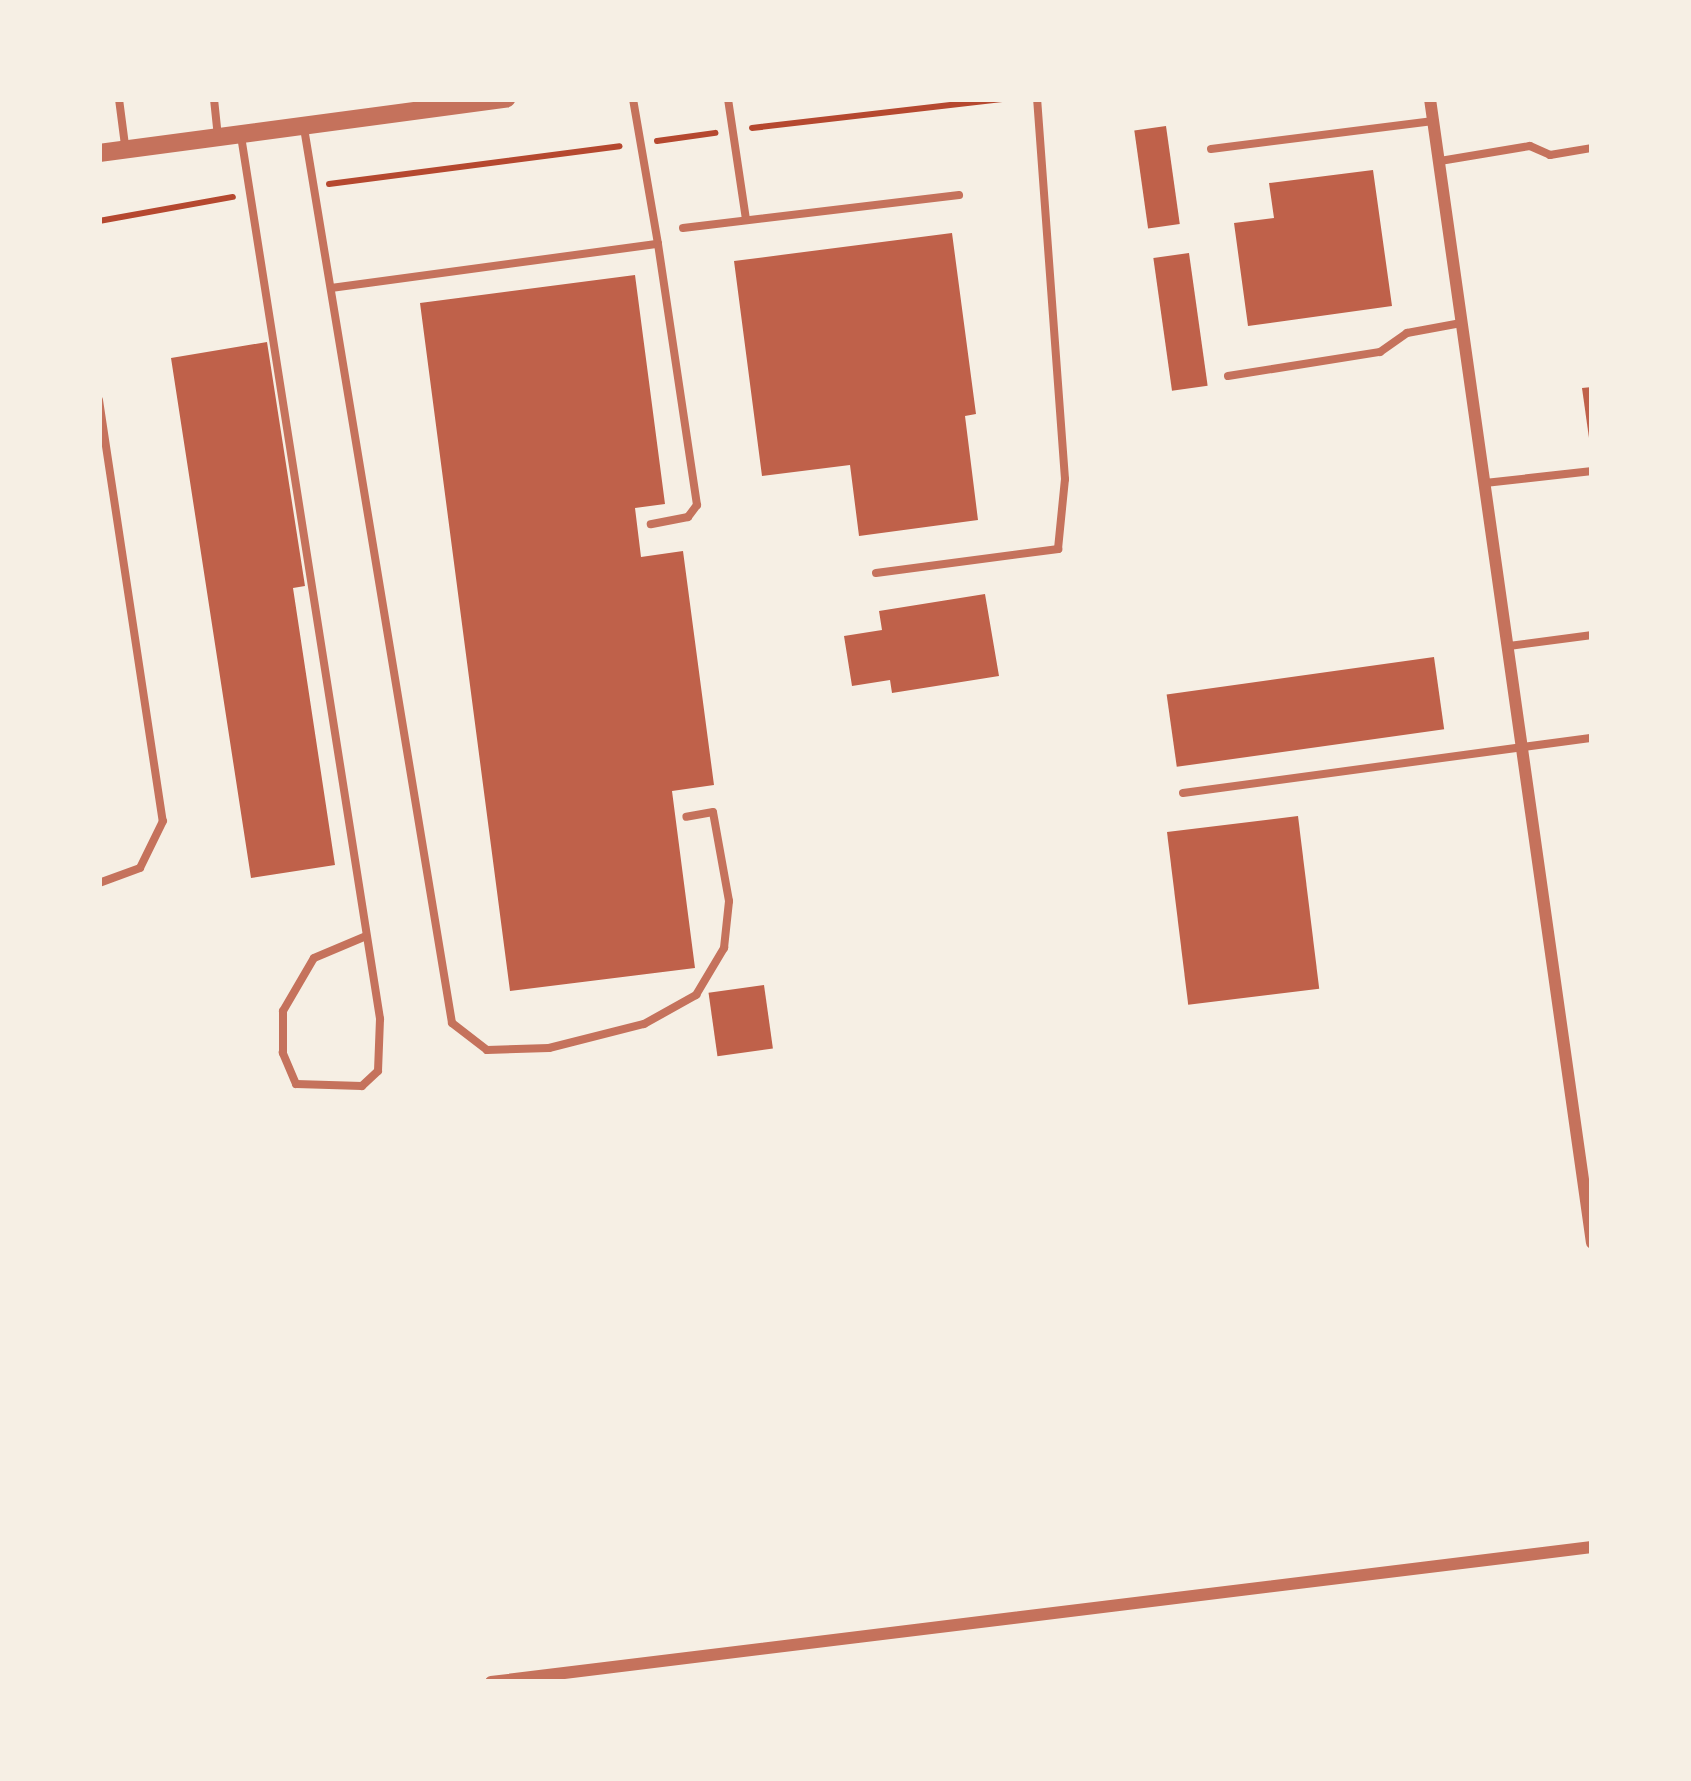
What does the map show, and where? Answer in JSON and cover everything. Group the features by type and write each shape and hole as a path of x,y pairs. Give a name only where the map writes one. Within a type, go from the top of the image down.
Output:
{"street":[{"path":"99,153 506,99"},
{"path":"1430,99 1522,750 1587,1167 1592,1243"},
{"path":"491,1682 1592,1547"}],"lane":[{"path":"119,99 126,149"},
{"path":"214,99 218,137"},
{"path":"633,99 697,505 688,517 651,524"},
{"path":"728,99 746,219"},
{"path":"876,573 1058,549 1065,478 1037,99"},
{"path":"1211,149 1433,121"},
{"path":"304,126 452,1023 487,1050 549,1048 644,1024 696,995 724,948 729,901 713,812 686,818"},
{"path":"241,135 255,194 367,937 379,1071 362,1086 296,1084 283,1053 283,1011 314,958 367,937"},
{"path":"1438,161 1530,146 1550,155 1592,148"},
{"path":"683,228 959,195"},
{"path":"331,288 658,244"},
{"path":"1228,376 1380,352 1407,333 1461,323"},
{"path":"99,400 164,821 140,868 99,884"},
{"path":"1484,483 1592,471"},
{"path":"1507,646 1592,634"},
{"path":"1183,793 1592,738"}],"path":[{"path":"315,186 1004,99"},
{"path":"99,221 255,194"}],"building":[{"path":"1166,126 1180,224 1148,228 1134,130"},
{"path":"1373,170 1392,306 1248,326 1234,223 1274,218 1269,183"},
{"path":"952,233 976,414 965,416 978,520 859,536 850,465 762,476 734,261"},
{"path":"1189,253 1208,386 1172,391 1153,258"},
{"path":"635,275 665,504 635,508 641,557 683,551 714,785 672,791 695,968 510,991 420,303"},
{"path":"267,342 305,586 293,588 335,865 251,878 171,358"},
{"path":"1592,387 1592,438 1589,438 1582,388"},
{"path":"985,594 999,676 892,693 890,680 852,686 844,636 882,630 879,611"},
{"path":"1434,657 1444,729 1177,767 1167,695"},
{"path":"1298,816 1319,989 1188,1005 1167,832"},
{"path":"764,985 773,1048 717,1056 709,993"}]}
